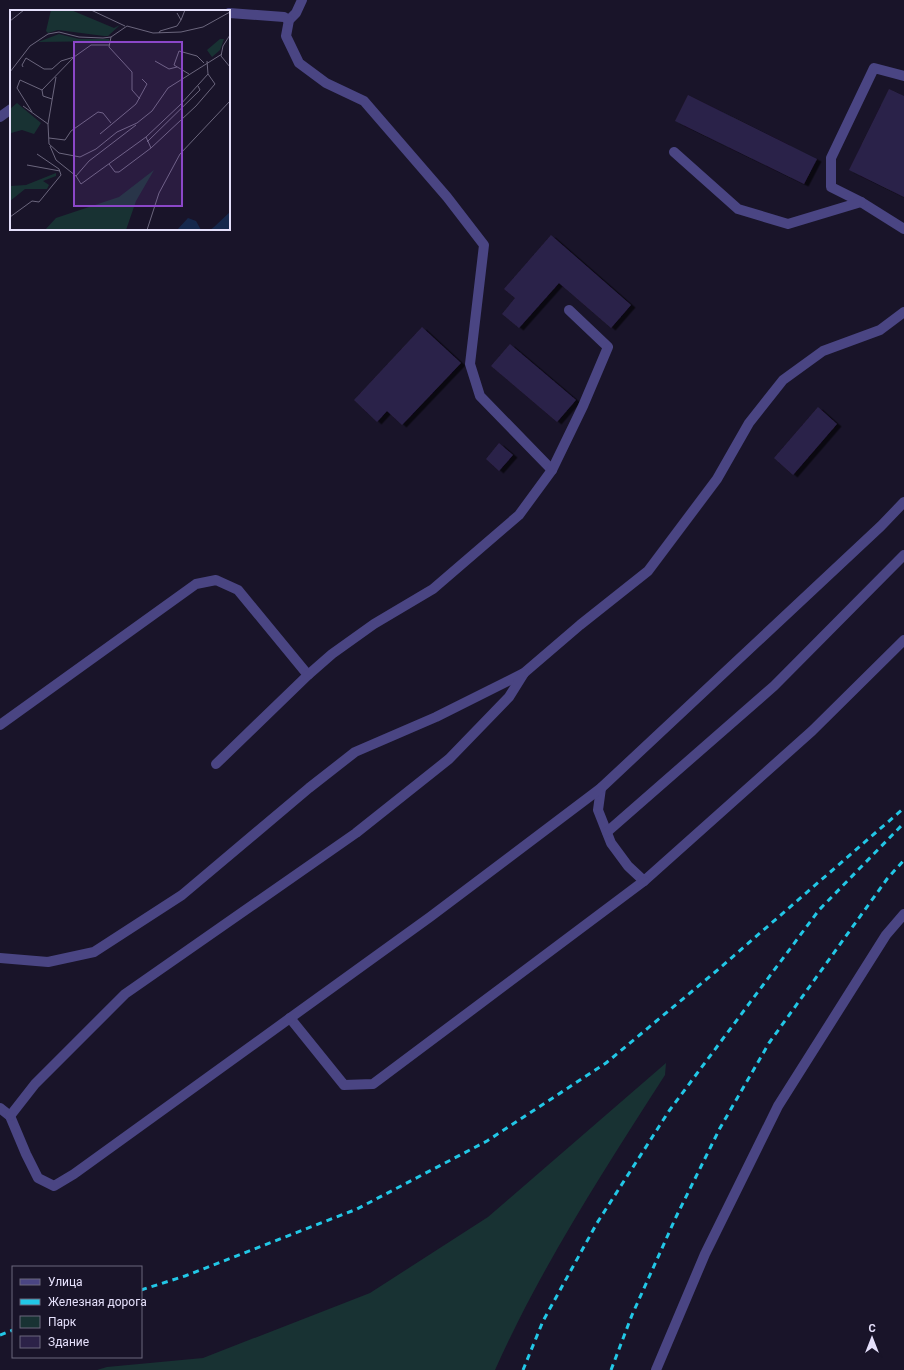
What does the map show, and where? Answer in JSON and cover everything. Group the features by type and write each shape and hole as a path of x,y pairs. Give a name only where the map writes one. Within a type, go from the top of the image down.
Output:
{"lane":[{"path":"302,0 296,13 289,20 286,36 299,62 326,83 364,101 447,197 484,245 470,364 480,396 552,470"},
{"path":"230,13 284,17 289,20"},
{"path":"904,76 874,68 830,158 831,187 861,202 904,230"},
{"path":"0,117 10,111"},
{"path":"674,152 738,209 788,224 861,202"},
{"path":"216,764 308,675 374,624 433,589 519,515 552,470 583,406 608,347 569,310"},
{"path":"0,958 48,962 94,952 182,894 309,788 355,752 436,717 524,673 580,625 648,571 717,479 749,423 783,380 823,351 880,330 904,312"},
{"path":"0,1108 10,1116 38,1178 54,1186 74,1174 430,917 601,788 876,532 904,502"},
{"path":"607,832 774,686 904,555"},
{"path":"0,724 196,584 216,580 238,590 308,675"},
{"path":"290,1018 344,1085 372,1084 644,881 812,731 904,640"},
{"path":"10,1116 35,1084 125,994 356,833 450,759 509,696 524,673"},
{"path":"601,788 598,810 611,843 628,866 644,881"},
{"path":"656,1370 705,1254 778,1106 886,935 904,914"}],"green space":[{"path":"666,1063 665,1075 596,1183 553,1256 513,1331 495,1370 97,1370 107,1367 203,1358 370,1293 488,1217"}],"building":[{"path":"889,89 904,96 904,197 849,170"},
{"path":"688,95 817,159 804,184 675,121"},
{"path":"551,235 631,305 611,328 559,283 519,328 502,314 515,298 504,289"},
{"path":"422,327 461,363 402,425 387,411 377,422 354,400"},
{"path":"510,344 576,400 557,422 491,366"},
{"path":"818,407 837,424 793,475 774,458"},
{"path":"499,443 513,455 499,471 486,459"}],"railway":[{"path":"142,1290 185,1276 357,1209 487,1141 606,1063 714,973 904,808"},
{"path":"523,1370 543,1321 597,1223 669,1111 819,910 904,823"},
{"path":"611,1370 632,1315 676,1217 720,1128 769,1043 887,879 904,860"},
{"path":"0,1335 12,1330"}]}
